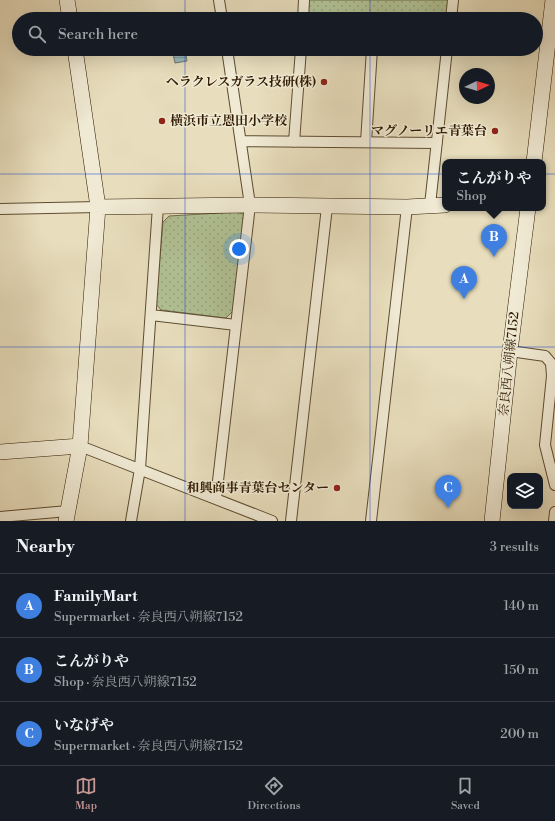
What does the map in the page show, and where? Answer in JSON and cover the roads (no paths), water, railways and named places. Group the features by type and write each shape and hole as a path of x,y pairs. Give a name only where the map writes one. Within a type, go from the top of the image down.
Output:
{"street":[{"path":"68,0 69,12"},
{"path":"219,0 221,12"},
{"path":"303,12 304,0"},
{"path":"452,12 453,0"},
{"path":"534,159 553,0"},
{"path":"0,517 67,516 80,446 98,207 76,56"},
{"path":"216,498 250,205 228,56"},
{"path":"294,142 300,56"},
{"path":"366,142 372,56"},
{"path":"0,209 250,205 327,207 407,207 438,205 436,143 446,56"},
{"path":"241,141 436,143"},
{"path":"130,521 140,469 158,206"},
{"path":"291,521 327,207"},
{"path":"371,521 407,207"},
{"name":"奈良西八朔線7152","path":"492,521 510,351 528,211"},
{"path":"151,315 236,325"},
{"path":"510,351 545,356 550,363 552,376 545,445 555,484"},
{"path":"0,452 80,446 272,521"},
{"path":"554,521 555,512"}],"water":[{"path":"174,56 186,56 187,61 175,63"}],"place":[{"name":"ヘラクレスガラス技研(株)","path":"324,82"},
{"name":"横浜市立恩田小学校","path":"162,121"},
{"name":"マグノーリエ青葉台","path":"495,131"},
{"name":"こんがりや","path":"494,257"},
{"name":"FamilyMart","path":"464,299"},
{"name":"和興商事青葉台センター","path":"337,488"},
{"name":"いなげや","path":"448,508"}]}
